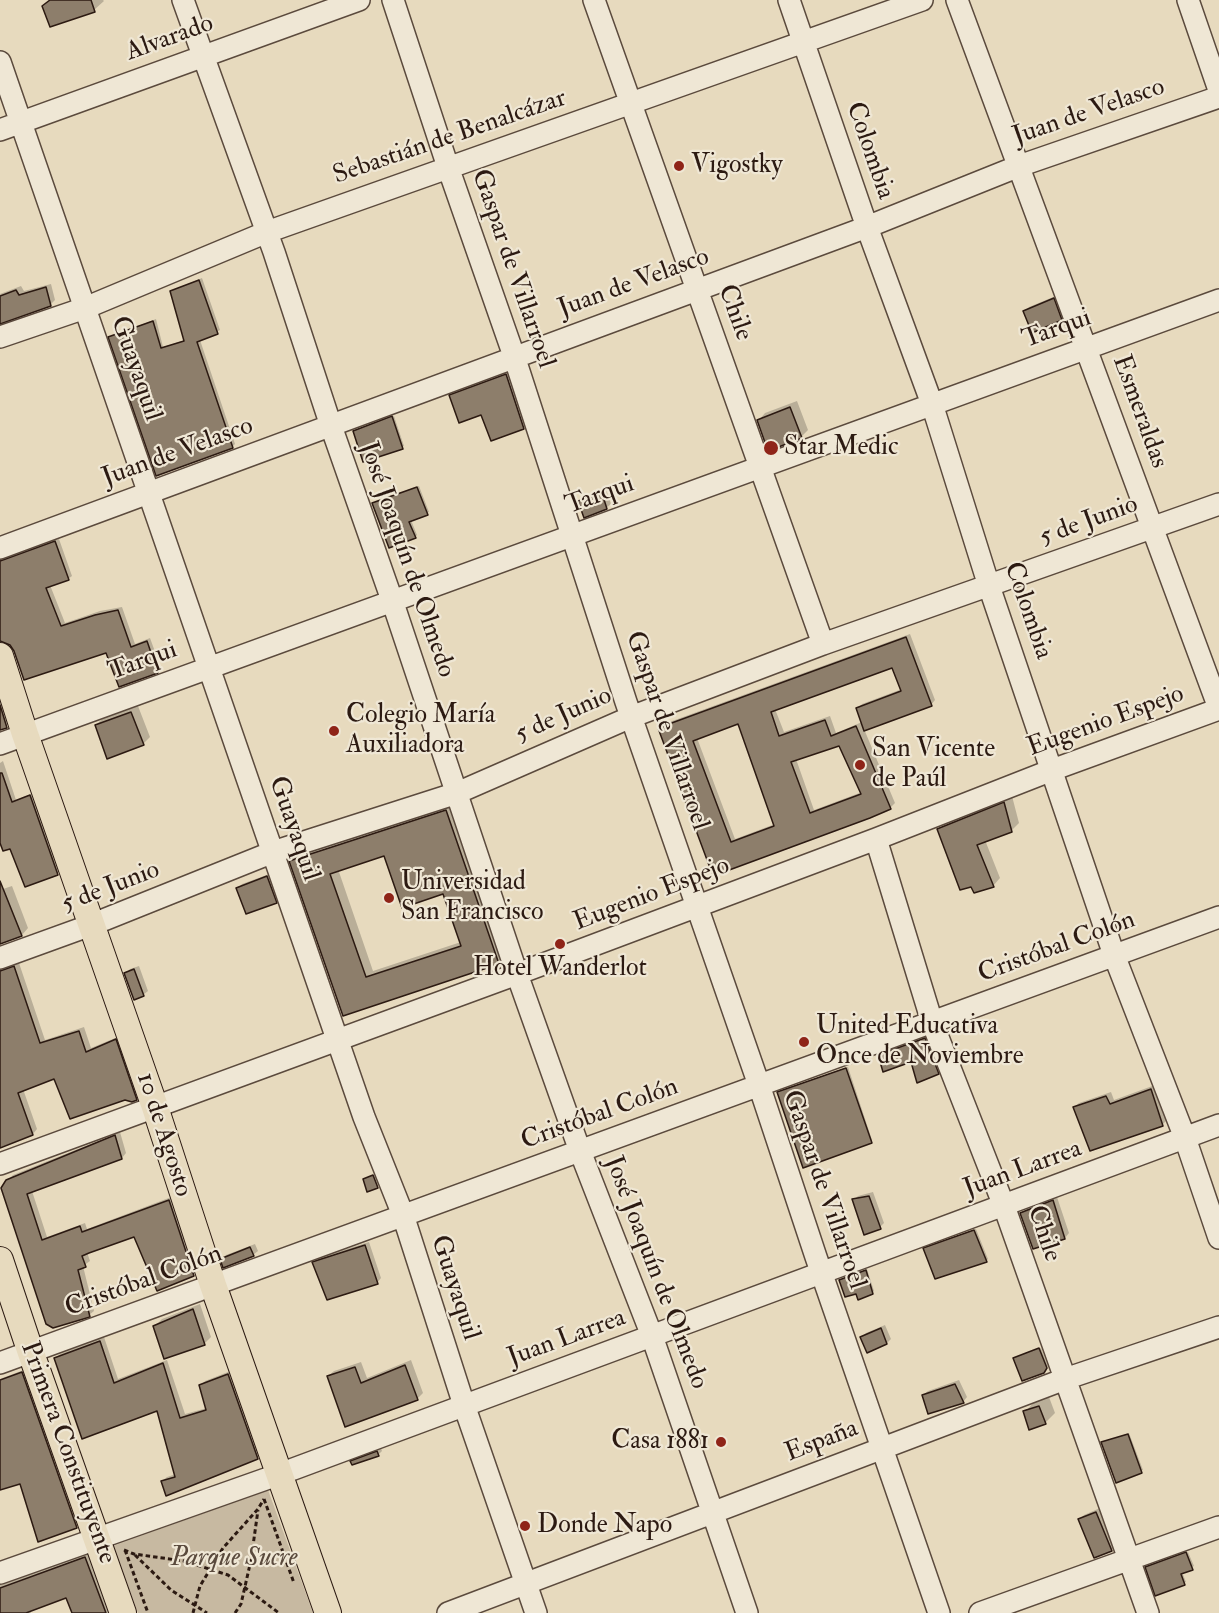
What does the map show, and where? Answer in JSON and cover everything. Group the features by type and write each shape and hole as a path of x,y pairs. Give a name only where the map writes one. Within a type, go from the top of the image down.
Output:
{"main road":[{"name":"10 de Agosto","path":"0,656 155,1107 213,1285 267,1485 328,1613"},
{"name":"Primera Constituyente","path":"0,1260 31,1353 113,1541 123,1613"}],"street":[{"name":"José Joaquín de Olmedo","path":"183,0 267,232 518,975 580,1151 652,1336 747,1613"},
{"name":"Alvarado","path":"0,130 359,0"},
{"name":"Gaspar de Villarroel","path":"393,0 448,168 514,356 631,717 939,1613"},
{"name":"Chile","path":"594,0 629,104 823,644"},
{"name":"Colombia","path":"789,0 867,227 932,404 989,586 1114,956 1185,1138 1219,1238"},
{"name":"Sebastián de Benalcázar","path":"0,337 85,308 267,232 922,0"},
{"name":"Esmeraldas","path":"957,0 1219,708"},
{"path":"1188,0 1219,90"},
{"name":"Guayaquil","path":"0,62 364,1116 403,1215 464,1405 536,1613"},
{"name":"Juan de Velasco","path":"0,548 867,227 1019,166 1219,97"},
{"name":"Tarqui","path":"0,744 1219,300"},
{"name":"5 de Junio","path":"0,958 91,926 273,852 457,793 631,717 823,644 1219,504"},
{"name":"Eugenio Espejo","path":"0,1164 518,975 1219,708"},
{"name":"Chile","path":"876,839 932,1022 1004,1206 1148,1613"},
{"name":"Cristóbal Colón","path":"0,1363 1219,917"},
{"name":"Juan Larrea","path":"0,1573 113,1541 267,1485 464,1405 1219,1125"},
{"name":"España","path":"447,1613 1065,1379 1219,1328"},
{"path":"980,1613 1219,1527"}],"path":[{"path":"235,1613 241,1604 251,1560 258,1509 267,1485"},
{"path":"267,1485 297,1592"},
{"path":"193,1613 200,1586 223,1548 258,1509"},
{"path":"113,1541 134,1554 171,1590 207,1613"},
{"path":"113,1541 148,1613"},
{"path":"134,1554 184,1561 228,1575 279,1613"}],"green space":[{"name":"Parque Sucre","path":"268,1490 313,1613 138,1613 113,1546"}],"building":[{"path":"50,0 91,0 95,12 50,27 42,6"},
{"path":"199,280 218,334 197,342 233,448 156,476 108,337 153,321 161,348 184,341 170,291"},
{"path":"46,287 51,306 0,324 0,296 16,290 19,295"},
{"path":"1054,298 1062,320 1032,333 1023,311"},
{"path":"506,374 524,429 491,441 481,415 459,423 449,395"},
{"path":"790,407 802,438 768,451 757,420"},
{"path":"392,416 403,449 363,462 353,431"},
{"path":"417,487 428,515 409,522 416,538 389,548 372,503"},
{"path":"602,493 607,509 584,518 578,501"},
{"path":"55,541 69,580 46,588 61,626 118,610 131,647 147,641 158,673 119,687 106,653 24,680 14,651 10,645 0,641 0,561"},
{"name":"San Vicente de Paúl","path":"906,637 932,706 864,731 856,708 901,691 892,668 771,712 779,736 825,720 831,736 856,726 891,809 713,876 658,728","holes":["738,724 774,826 731,842 693,741","839,746 861,794 810,813 791,762"]},
{"path":"0,705 7,728 0,730"},
{"path":"131,712 144,745 107,759 95,725"},
{"path":"0,773 2,773 12,802 30,795 58,875 25,887 10,849 3,851 0,843"},
{"path":"1004,802 1012,832 977,845 994,887 974,893 971,887 960,890 937,829"},
{"name":"Universidad San Francisco","path":"446,810 499,964 343,1016 289,861","holes":["384,856 402,908 443,894 461,946 366,977 330,874"]},
{"path":"267,876 277,903 246,914 236,888"},
{"path":"0,881 22,936 0,944"},
{"path":"14,966 40,1043 79,1031 86,1052 116,1039 137,1100 132,1102 125,1100 70,1119 54,1079 18,1093 33,1135 0,1148 0,971"},
{"path":"134,969 144,996 134,1000 124,973"},
{"path":"925,1038 939,1074 917,1083 911,1062 883,1072 878,1055"},
{"path":"846,1068 872,1143 803,1168 777,1092"},
{"path":"1151,1089 1163,1126 1090,1151 1073,1107 1106,1096 1110,1104"},
{"path":"115,1135 122,1159 27,1194 42,1240 80,1226 82,1232 169,1200 194,1276 157,1291 134,1237 89,1253 82,1256 86,1267 78,1270 90,1317 53,1328 46,1324 1,1188 6,1180"},
{"path":"373,1175 378,1188 367,1192 363,1179"},
{"path":"869,1196 881,1229 864,1235 852,1199"},
{"path":"1053,1200 1065,1239 1033,1249 1020,1213"},
{"path":"974,1230 987,1262 935,1279 923,1248"},
{"path":"365,1245 378,1284 327,1300 312,1262"},
{"path":"250,1247 254,1256 223,1268 220,1259"},
{"path":"866,1270 873,1294 858,1300 856,1294 845,1297 839,1280"},
{"path":"193,1309 205,1345 164,1359 153,1326"},
{"path":"881,1328 887,1344 867,1353 860,1337"},
{"path":"100,1341 114,1383 163,1363 180,1418 206,1410 199,1385 228,1374 258,1459 166,1496 161,1481 175,1477 157,1411 82,1439 54,1358"},
{"path":"1039,1348 1047,1368 1044,1373 1022,1381 1013,1358"},
{"path":"405,1365 418,1400 345,1427 327,1376 355,1367 361,1383"},
{"path":"22,1372 77,1528 38,1542 20,1484 0,1490 0,1380"},
{"path":"955,1384 964,1403 928,1414 922,1395"},
{"path":"1039,1406 1046,1424 1029,1430 1023,1411"},
{"path":"1128,1434 1142,1473 1116,1483 1101,1442"},
{"path":"377,1451 379,1456 352,1465 350,1461"},
{"path":"1096,1512 1112,1551 1094,1558 1078,1519"},
{"path":"1186,1552 1193,1570 1181,1574 1185,1585 1155,1596 1145,1567"},
{"path":"85,1557 106,1613 72,1613 66,1598 26,1613 0,1613 0,1588"}],"place":[{"name":"Vigostky","path":"679,166"},
{"name":"Star Medic","path":"771,448"},
{"name":"Colegio María Auxiliadora","path":"334,731"},
{"name":"San Vicente de Paúl","path":"860,765"},
{"name":"Universidad San Francisco","path":"389,898"},
{"name":"Hotel Wanderlot","path":"560,944"},
{"name":"United Educativa Once de Noviembre","path":"804,1042"},
{"name":"Casa 1881","path":"721,1442"},
{"name":"Donde Napo","path":"525,1526"}]}
